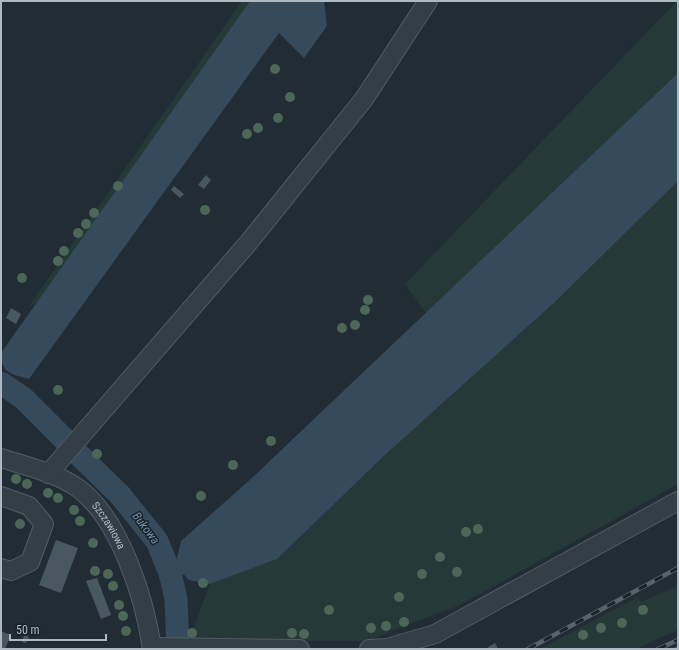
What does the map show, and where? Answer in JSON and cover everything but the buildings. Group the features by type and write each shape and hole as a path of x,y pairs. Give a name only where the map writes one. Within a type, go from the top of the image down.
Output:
{"street":[{"path":"48,474 249,242 360,105 428,1"},
{"name":"Szczawiowa","path":"1,458 64,480 85,494 98,508 122,549 135,582 144,610 152,648"},
{"path":"1,496 29,506 44,524 30,562 11,571 1,568"},
{"path":"369,649 387,648 435,634 678,502"},
{"path":"152,648 300,649"}],"green space":[{"path":"242,1 250,1 39,300 27,309"},
{"path":"677,1 678,73 426,313 405,284"},
{"path":"678,181 678,484 458,606 391,631 377,638 361,641 189,640 210,584 277,558 385,455 554,303"},
{"path":"678,586 678,630 635,649 540,649 638,597 641,602"}],"water":[{"path":"250,1 324,1 327,26 304,58 279,33 29,379 9,372 3,365 1,353"},
{"path":"678,73 678,181 554,303 385,455 277,559 210,584 189,580 179,569 177,558 181,541 253,477"}],"waterway":[{"name":"Bukowa","path":"1,383 23,398 67,442"},
{"name":"Bukowa","path":"76,452 120,495 157,541 170,573 176,599 178,649"},
{"path":"170,573 196,562"}],"railway":[{"path":"528,649 678,568"},
{"path":"658,649 678,640"}]}
